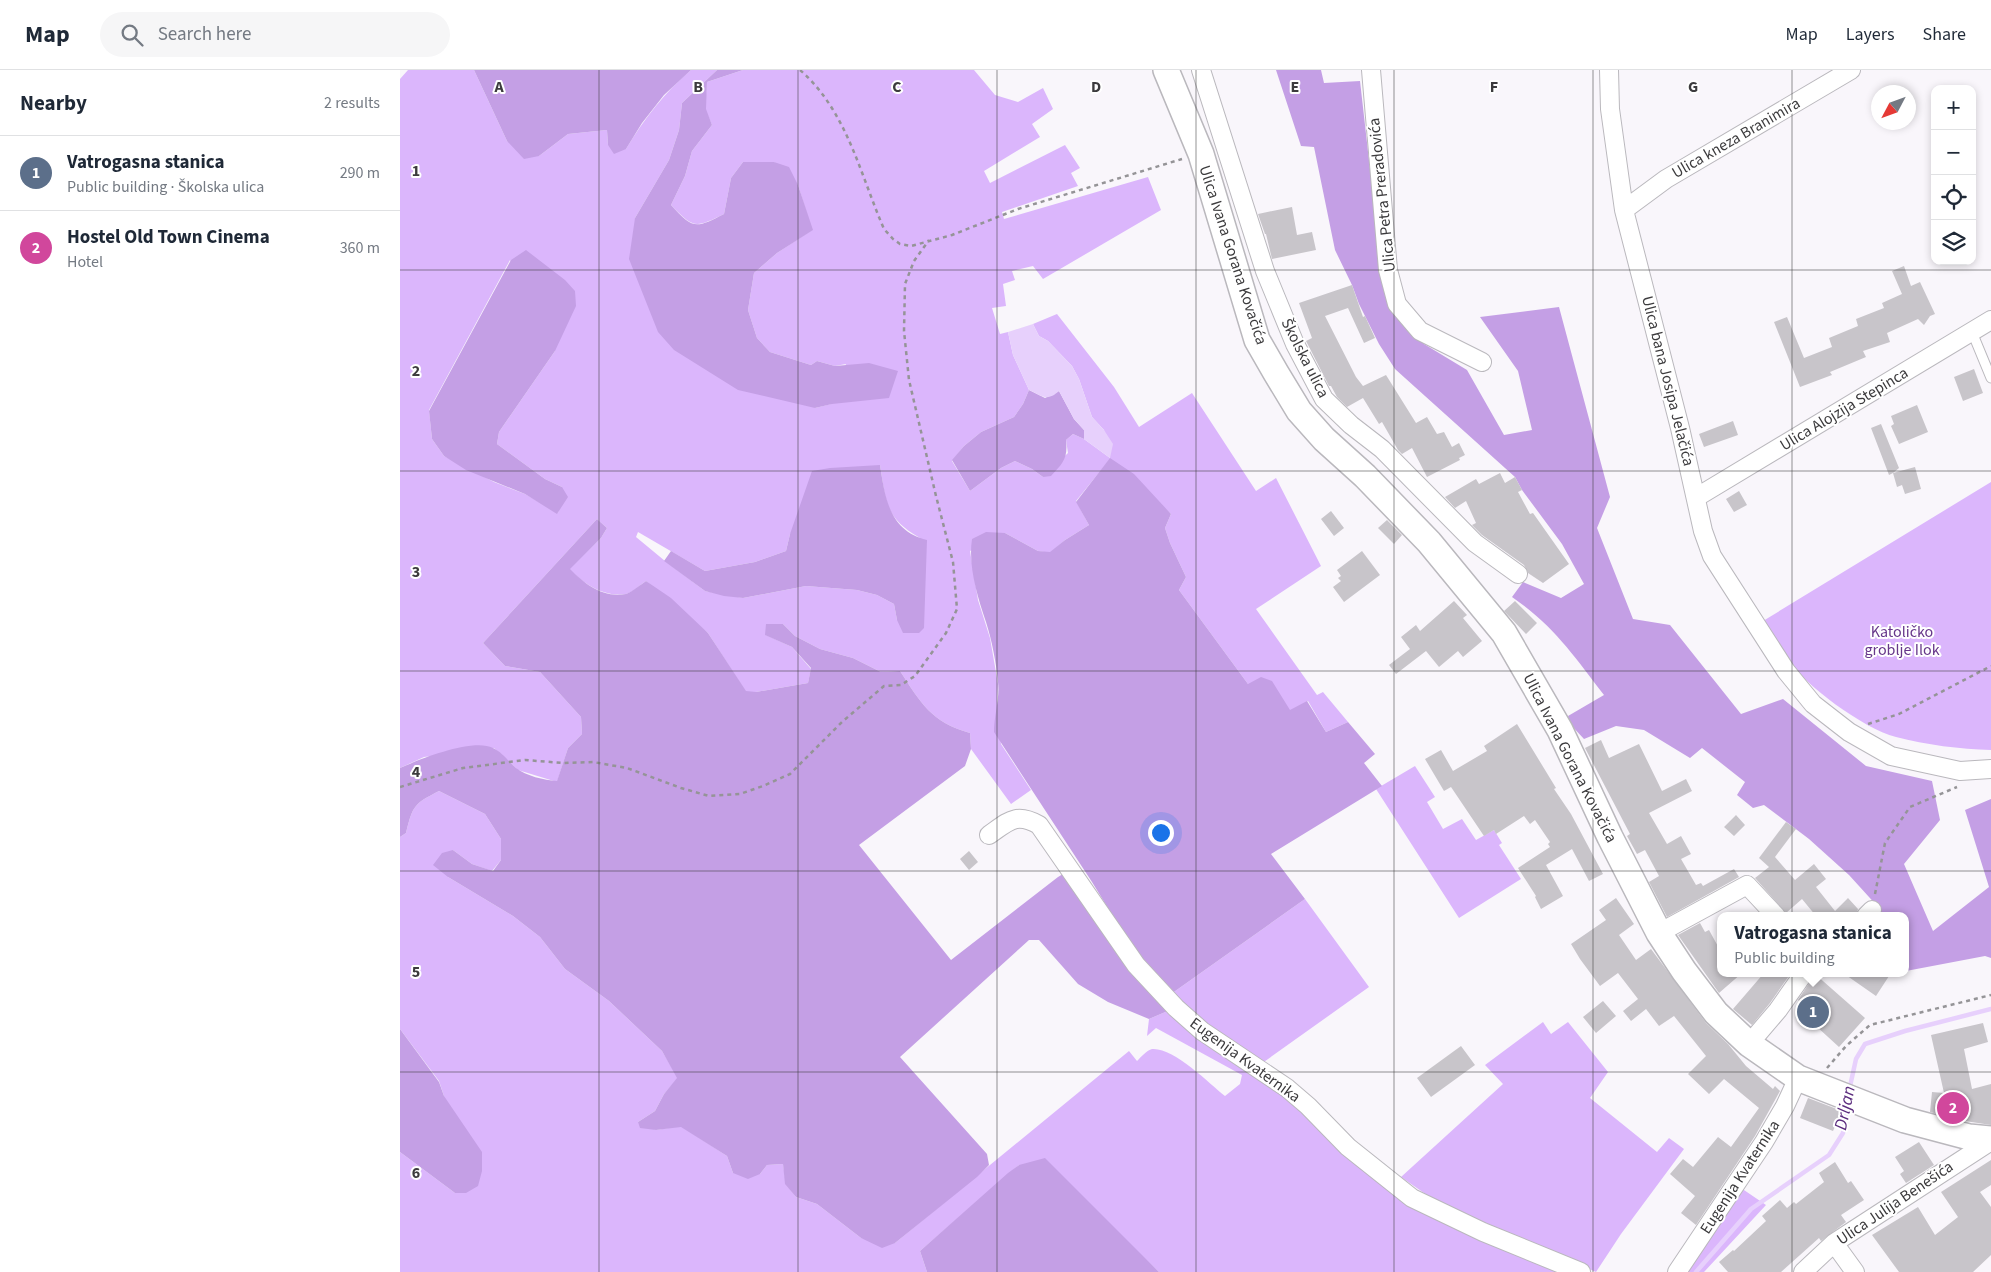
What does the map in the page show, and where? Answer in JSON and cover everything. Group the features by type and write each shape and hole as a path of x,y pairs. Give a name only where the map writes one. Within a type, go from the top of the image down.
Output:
{"main road":[{"name":"Ulica Ivana Gorana Kovačića","path":"1166,70 1200,154 1257,340 1276,373 1299,411 1324,439 1409,520 1456,572 1504,633 1542,695 1610,837 1659,933 1684,971 1716,1013 1749,1044 1814,1085 1905,1120 1969,1137 1991,1140"}],"street":[{"name":"Školska ulica","path":"1201,70 1265,272 1295,344 1324,399 1351,426 1382,449 1475,543 1518,574"},
{"name":"Ulica Petra Preradovića","path":"1371,70 1388,270 1397,304 1420,331 1482,362"},
{"name":"Ulica bana Josipa Jelačića","path":"1609,70 1610,109 1624,210 1697,497 1703,531 1712,556 1786,672 1813,704 1849,732 1891,756 1960,771 1991,769"},
{"name":"Ulica kneza Branimira","path":"1624,210 1666,179 1851,70"},
{"name":"Ulica Alojzija Stepinca","path":"1697,497 1991,320"},
{"name":"Eugenija Kvaternika","path":"989,835 1017,818 1027,818 1039,825 1136,965 1176,1008 1215,1040 1287,1088 1308,1106 1348,1147 1398,1188 1412,1198 1483,1232 1581,1272"},
{"path":"1659,933 1747,885 1772,912"},
{"path":"1749,1044 1778,1010 1801,977"},
{"name":"Eugenija Kvaternika","path":"1677,1272 1764,1142 1785,1106 1814,1085"},
{"name":"Ulica Julija Benešića","path":"1803,1272 1834,1243 1991,1140"},
{"path":"1834,1243 1856,1272"}],"lane":[{"path":"1972,332 1991,378"}],"path":[{"path":"800,70 813,81 835,110 848,136 884,229 900,244 910,246 952,235 1018,210 1200,154"},
{"path":"400,787 463,768 525,760 563,763 594,762 627,768 709,796 740,794 790,774 842,722 884,686 901,685 915,676 946,633 957,609 953,562 909,380 904,331 905,284 914,261 929,240"},
{"path":"1868,724 1899,714 1991,666"},
{"path":"1869,912 1885,843 1910,807 1960,786"},
{"path":"1814,1085 1846,1046 1870,1025 1991,995"}],"green space":[{"path":"408,70 474,70 507,141 539,156 568,134 607,130 608,145 626,149 655,107 691,70 717,70 682,103 679,130 669,160 635,218 815,408 831,404 846,364 835,366 817,361 811,365 770,352 757,338 748,310 754,273 777,253 812,230 798,185 774,162 743,162 731,178 724,214 707,222 695,224 690,222 671,205 685,176 692,151 712,125 705,109 707,82 743,70 974,70 995,95 1018,102 1043,88 1053,109 1032,124 1040,137 984,171 990,183 1065,145 1080,168 1071,173 1078,186 1002,212 1004,219 1148,177 1161,210 1043,279 1033,266 1012,271 1015,280 1003,284 1006,306 992,308 1000,334 1008,332 1013,355 1029,390 1023,404 1014,417 981,432 964,446 952,461 970,491 1001,468 1015,461 1043,477 1068,453 1066,440 1073,434 1084,439 1110,458 1104,430 1092,417 1079,379 1072,366 1048,341 1039,336 1033,324 1057,314 1114,387 1139,427 1192,393 1256,491 1276,478 1321,566 1256,609 1317,695 1323,692 1348,722 1326,732 1308,701 1290,711 1248,684 1179,590 1186,577 1165,528 1171,514 1110,459 1076,501 1089,525 1065,540 1050,553 1038,551 1005,533 970,551 978,600 990,638 998,684 997,701 1001,744 1031,790 1011,804 971,749 970,733 946,723 928,710 900,671 881,672 853,658 820,649 795,636 783,624 766,624 766,635 792,647 811,669 808,683 746,692 708,633 646,581 633,591 626,594 617,594 594,588 581,580 569,569 601,538 607,528 597,519 483,643 505,666 540,672 581,717 582,734 568,748 557,782 518,770 494,748 424,757 400,768 400,79","holes":["510,260 555,351 499,432 497,444 545,479 562,487 558,513 525,494 494,482 444,456 432,439 429,410","880,465 889,508 908,531 920,538 897,620 894,604 877,595 857,590 806,586 743,598 705,591 636,537 638,532 705,571 755,562 786,551 790,534"]},
{"name":"Katoličko groblje Ilok","path":"1991,482 1991,750 1955,748 1907,740 1867,725 1835,704 1794,668 1779,648 1763,621"},
{"path":"1415,766 1435,797 1427,802 1443,829 1462,819 1476,840 1494,830 1502,843 1499,845 1521,879 1459,918 1376,789"},
{"path":"439,791 485,814 501,839 501,860 492,871 472,864 453,850 448,877 513,916 540,937 565,969 609,1001 662,1051 678,1078 664,1094 655,1111 638,1122 656,1130 681,1126 727,1156 733,1173 760,1174 767,1165 783,1164 786,1184 796,1197 817,1204 861,1238 895,1243 1129,1051 1137,1061 1152,1049 1170,1054 1190,1067 1225,1096 1240,1084 1242,1075 1156,1028 1147,1036 1149,1019 1170,1010 1294,1098 1370,1168 1570,1272 1159,1272 1137,1251 1019,1165 920,1251 927,1272 400,1272 400,1152 455,1193 444,1096 439,1081 400,1029 400,837 406,833 416,806"},
{"path":"1305,899 1369,987 1261,1064 1226,1041 1171,994"},
{"path":"1543,1022 1551,1034 1568,1022 1608,1072 1590,1098 1657,1152 1669,1138 1684,1149 1621,1234 1596,1272 1437,1202 1401,1177 1503,1084 1485,1065"},
{"path":"1741,1188 1766,1205 1704,1272 1683,1272"}],"shaded area":[{"path":"474,70 691,70 664,95 642,123 626,149 614,154 608,145 607,130 568,134 539,156 524,159 507,141"},
{"path":"717,70 743,70 707,82 706,109 712,125 692,151 685,176 671,205 684,219 690,222 700,224 707,222 724,214 731,178 743,162 774,162 789,167 798,185 813,230 777,253 754,273 748,310 757,338 770,352 811,365 817,361 835,366 869,363 898,371 889,398 832,404 815,408 738,390 674,350 658,332 629,259 635,218 669,160 679,130 682,103"},
{"path":"1276,70 1321,70 1324,83 1360,81 1382,275 1398,318 1424,344 1467,370 1504,435 1532,430 1518,371 1480,317 1559,307 1610,497 1597,528 1633,619 1670,625 1741,714 1783,699 1866,766 1932,781 1940,820 1904,864 1933,931 1989,887 1965,810 1991,799 1991,958 1985,956 1909,970 1909,912 1876,912 1879,908 1849,875 1809,839 1764,805 1753,808 1737,795 1745,782 1702,748 1690,758 1644,730 1616,726 1584,739 1570,724 1568,716 1604,695 1552,630 1512,597 1523,582 1561,598 1584,584 1562,544 1522,490 1515,477 1395,369 1379,344 1335,250 1314,147 1301,146"},
{"path":"526,250 565,280 575,291 576,306 555,351 499,432 497,444 545,479 562,487 568,497 557,514 525,494 466,470 444,456 432,439 429,411 511,260"},
{"path":"1033,324 1039,336 1048,341 1072,366 1079,379 1092,417 1113,444 1110,458 1084,439 1084,430 1074,419 1059,391 1051,396 1044,397 1029,390 1013,355 1008,332"},
{"path":"1029,390 1045,398 1059,391 1074,419 1084,430 1084,439 1073,434 1066,440 1064,460 1051,476 1043,477 1015,461 1001,468 970,491 952,460 964,446 981,432 1014,417 1023,404"},
{"path":"1110,458 1134,474 1171,514 1165,528 1186,577 1179,590 1248,684 1261,677 1272,681 1290,710 1307,701 1326,732 1348,722 1375,754 1364,763 1382,786 1271,854 1305,899 1171,994 1133,949 1092,882 994,732 998,695 997,674 992,644 972,570 972,539 986,532 1005,533 1038,551 1050,552 1089,525 1076,502"},
{"path":"880,465 887,500 897,521 914,536 927,540 924,628 919,633 903,633 897,620 894,604 877,595 857,590 806,586 743,598 724,596 705,591 664,561 671,551 705,571 755,562 786,551 812,471"},
{"path":"597,519 607,528 601,538 570,569 588,585 602,592 617,595 626,594 646,581 671,598 708,633 746,691 756,692 808,683 811,668 792,647 765,635 766,624 783,624 795,636 820,649 853,658 881,672 900,671 928,710 946,723 970,733 971,749 965,766 859,845 951,960 1068,871 1170,1010 1149,1019 1108,1002 1078,984 1039,940 1029,940 900,1057 987,1154 989,1165 977,1177 895,1243 882,1248 861,1238 817,1204 796,1197 785,1184 783,1164 767,1165 760,1174 748,1179 733,1173 727,1156 681,1127 656,1130 640,1128 638,1122 655,1111 664,1094 677,1078 662,1051 609,1001 565,969 540,937 513,916 448,877 433,865 442,853 453,850 472,864 493,871 501,860 501,839 485,814 439,791 416,806 406,833 400,837 400,768 433,755 460,748 484,746 493,748 516,768 525,773 541,779 557,781 568,748 582,734 581,717 540,672 505,666 483,643"},
{"path":"400,1029 439,1082 444,1096 482,1152 482,1171 478,1186 466,1193 455,1193 400,1152"},
{"path":"1045,1158 1159,1272 927,1272 920,1251 1008,1173 1019,1165"}],"building":[{"path":"1292,207 1297,235 1312,232 1316,250 1272,259 1266,234 1258,214"},
{"path":"1904,266 1911,286 1920,282 1935,314 1930,316 1924,325 1918,319 1887,333 1890,342 1863,351 1866,357 1830,372 1832,375 1800,387 1774,322 1787,317 1804,358 1832,347 1829,338 1858,326 1856,319 1884,308 1882,303 1902,294 1892,271"},
{"path":"1352,285 1363,317 1365,316 1375,338 1364,343 1348,308 1325,316 1356,377 1363,386 1386,375 1416,423 1427,417 1437,434 1444,432 1452,447 1459,443 1465,455 1459,458 1460,460 1427,477 1412,448 1402,454 1398,450 1382,422 1379,424 1363,398 1347,407 1337,397 1331,386 1329,386 1306,341 1312,338 1299,303"},
{"path":"1974,369 1983,393 1963,401 1954,377"},
{"path":"1917,405 1928,432 1899,444 1891,426 1894,424 1891,416"},
{"path":"1733,421 1738,435 1704,447 1699,434"},
{"path":"1881,424 1899,468 1889,475 1871,428"},
{"path":"1915,467 1921,489 1905,494 1902,485 1897,487 1893,473"},
{"path":"1500,473 1505,483 1515,477 1522,490 1518,492 1530,514 1533,513 1569,564 1543,583 1528,573 1524,565 1482,535 1472,525 1476,523 1466,501 1455,508 1445,497 1476,479 1479,484"},
{"path":"1739,491 1747,505 1734,512 1726,499"},
{"path":"1331,511 1344,528 1334,536 1321,519"},
{"path":"1387,520 1402,535 1394,544 1378,528"},
{"path":"1362,551 1380,575 1344,602 1333,587 1341,581 1338,578 1341,576 1337,570"},
{"path":"1454,601 1467,615 1463,618 1482,641 1463,657 1458,651 1439,667 1426,651 1396,674 1389,665 1410,649 1401,637 1416,625 1420,631"},
{"path":"1515,601 1537,623 1526,634 1504,611"},
{"path":"1517,724 1556,788 1554,789 1571,814 1603,874 1589,881 1572,849 1546,865 1563,896 1541,909 1536,896 1518,868 1550,847 1548,844 1550,842 1535,820 1530,824 1524,816 1496,834 1494,830 1484,836 1451,787 1444,791 1425,759 1441,750 1453,771 1487,751 1484,746"},
{"path":"1601,740 1609,758 1639,744 1662,791 1686,779 1692,791 1649,813 1667,844 1681,836 1691,854 1681,859 1696,885 1701,883 1703,886 1734,869 1739,877 1667,917 1649,882 1659,876 1645,850 1637,854 1627,836 1630,834 1585,748"},
{"path":"1736,815 1745,825 1734,836 1724,827"},
{"path":"1786,822 1796,829 1775,857 1795,880 1814,864 1826,879 1816,887 1835,911 1848,898 1858,909 1857,912 1813,912 1802,899 1785,912 1755,878 1769,867 1759,858"},
{"path":"969,851 978,862 969,870 960,859"},
{"path":"1616,898 1634,924 1619,935 1636,960 1651,949 1706,1023 1728,1044 1746,1066 1773,1089 1775,1086 1780,1091 1755,1136 1696,1225 1681,1213 1695,1196 1670,1174 1683,1159 1693,1167 1718,1137 1731,1147 1759,1108 1724,1079 1709,1094 1688,1074 1706,1056 1674,1016 1659,1026 1646,1009 1631,1021 1623,1011 1638,999 1618,973 1600,986 1580,959 1571,944 1606,920 1599,910"},
{"path":"1700,923 1705,932 1709,930 1717,945 1717,977 1737,977 1719,993 1678,935"},
{"path":"1761,977 1788,977 1752,1025 1733,1009"},
{"path":"1813,977 1818,977 1865,1018 1839,1047 1816,1026 1821,1020 1798,1000"},
{"path":"1849,977 1888,977 1876,996"},
{"path":"1603,1001 1616,1016 1596,1033 1583,1017"},
{"path":"1983,1023 1988,1042 1964,1049 1972,1089 1991,1084 1991,1125 1965,1121 1930,1112 1932,1092 1944,1093 1931,1035"},
{"path":"1461,1046 1475,1065 1431,1097 1417,1078"},
{"path":"1808,1098 1842,1111 1833,1131 1800,1118"},
{"path":"1919,1142 1934,1165 1906,1183 1900,1174 1904,1171 1895,1157"},
{"path":"1991,1160 1991,1185 1980,1192 1991,1207 1991,1255 1973,1272 1899,1272 1872,1235 1918,1207 1935,1235 1958,1217 1941,1192"},
{"path":"1835,1162 1848,1183 1851,1181 1864,1200 1841,1215 1846,1222 1821,1241 1819,1238 1781,1272 1728,1272 1719,1262 1734,1251 1766,1221 1762,1216 1780,1200 1787,1208 1794,1202 1796,1204 1824,1182 1819,1173"}],"waterway":[{"name":"Drljan","path":"1849,1091 1856,1059 1865,1044 1905,1031 1991,1009"},
{"name":"Drljan","path":"1696,1272 1751,1209 1829,1155 1843,1133 1847,1106"}],"place":[{"name":"Vatrogasna stanica","path":"1813,1012"},
{"name":"Hostel Old Town Cinema","path":"1953,1108"}]}
